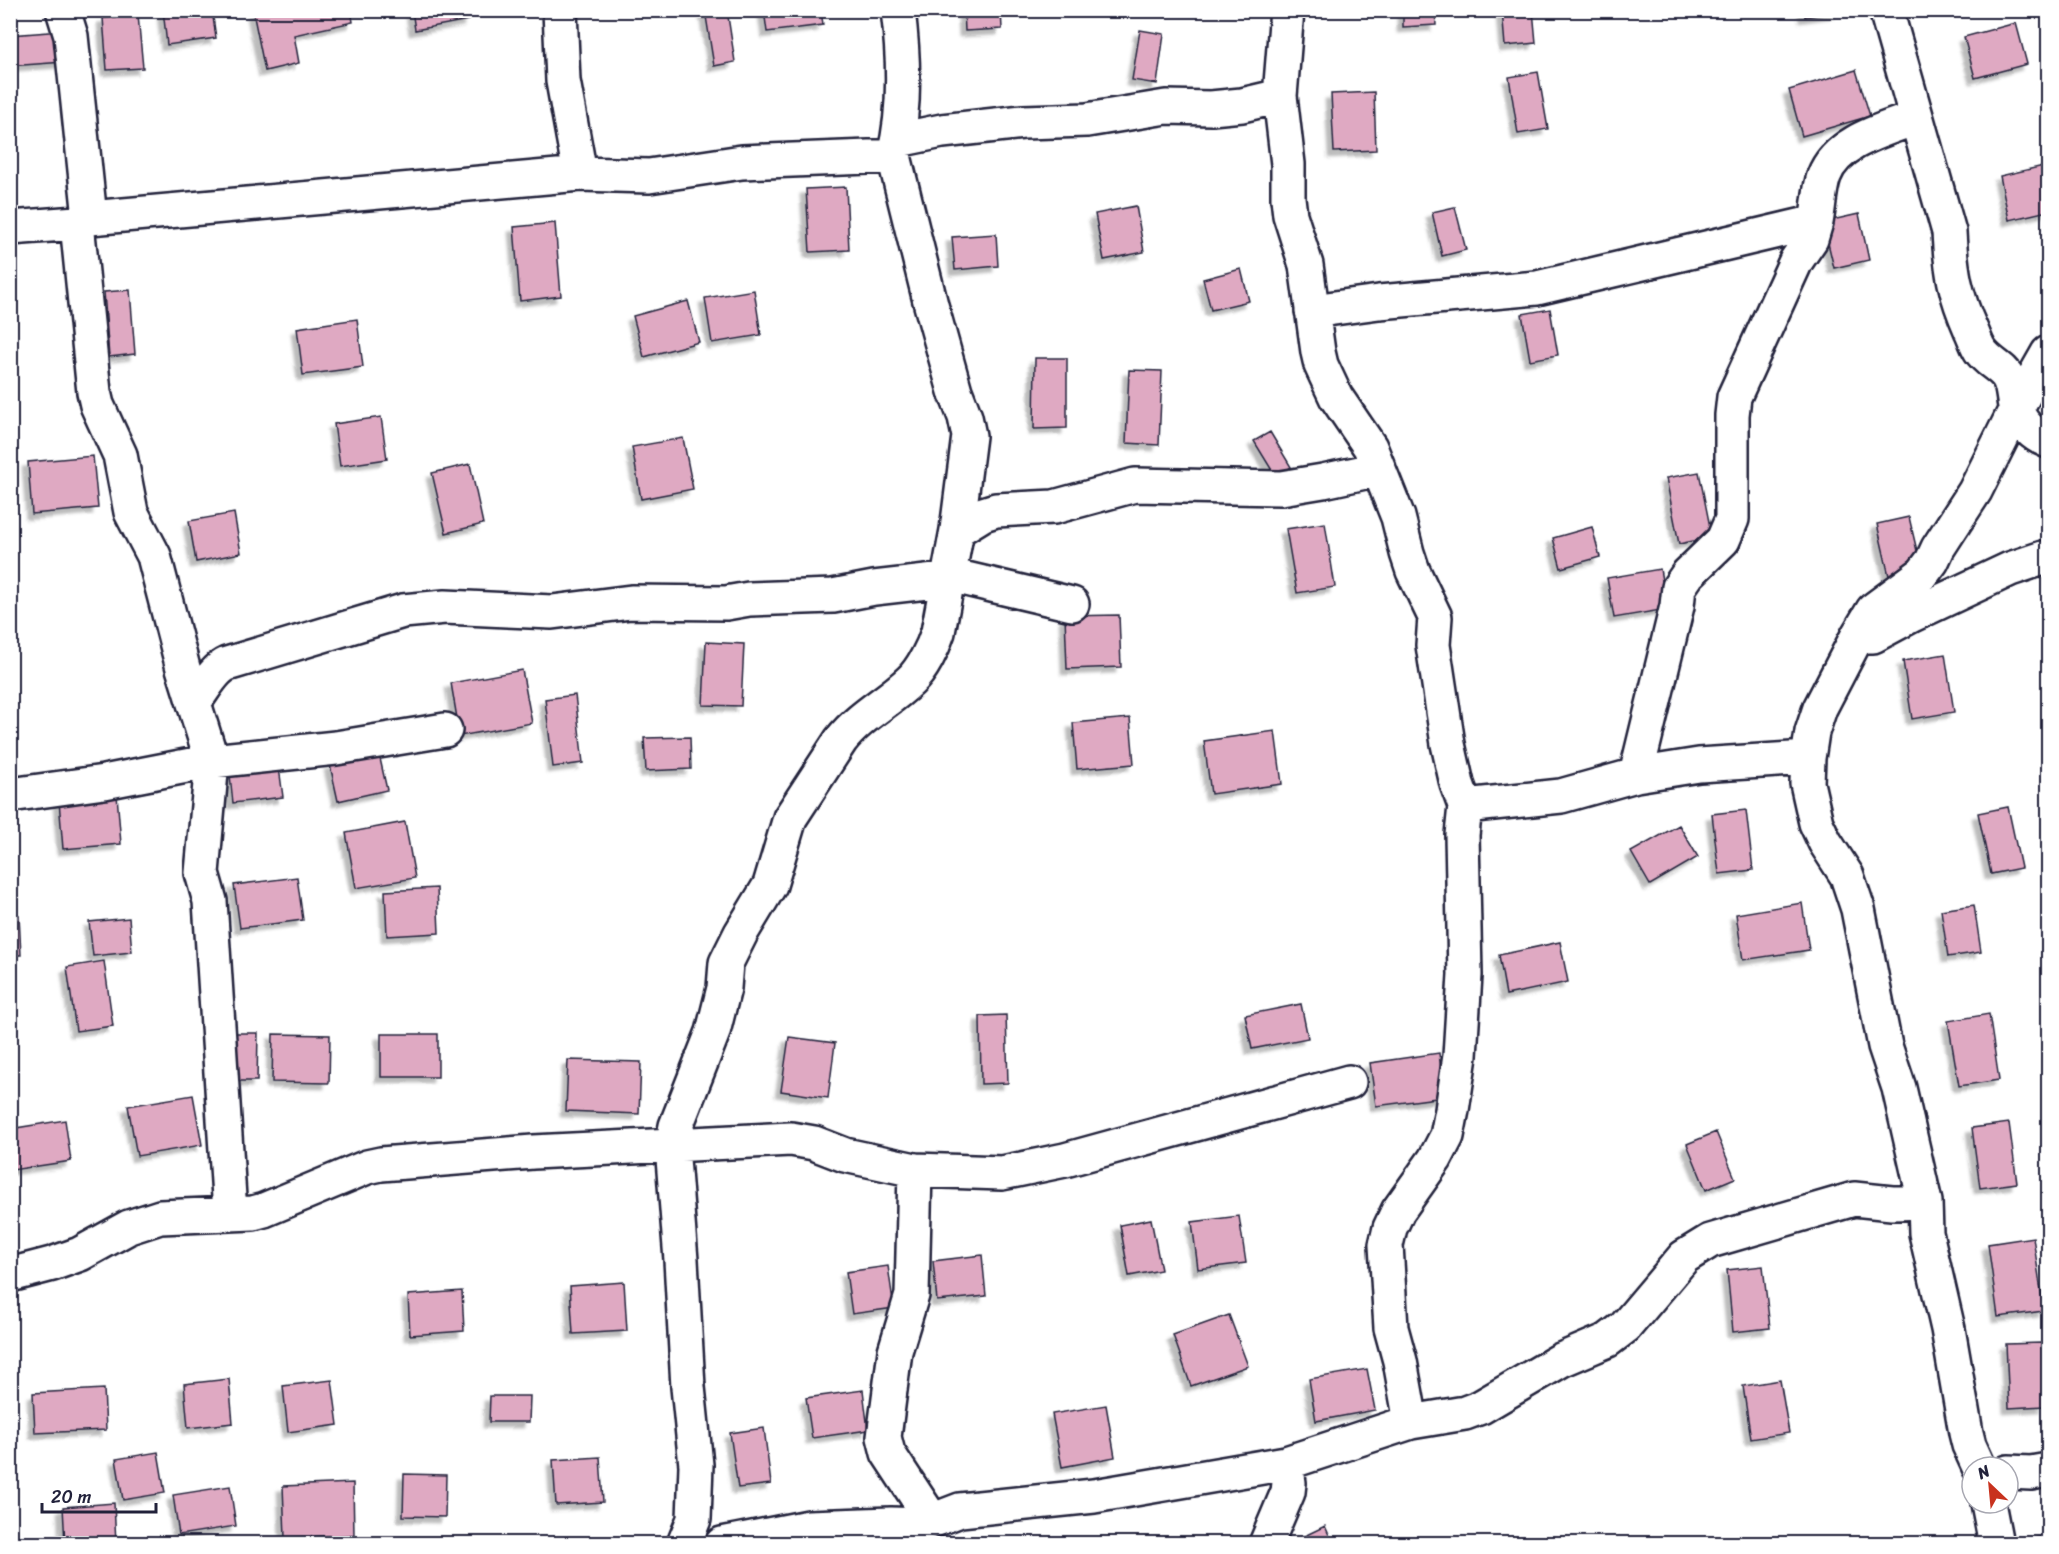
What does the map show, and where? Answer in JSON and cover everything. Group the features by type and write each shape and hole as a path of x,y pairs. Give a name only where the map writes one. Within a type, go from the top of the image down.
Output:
{"street":[{"path":"63,10 71,36 96,399 120,455 131,512 156,564 168,617 212,761 202,873 210,901 230,1213"},
{"path":"560,10 563,81 580,174"},
{"path":"684,1544 694,1520 696,1465 688,1387 672,1146 676,1126 713,1032 724,988 726,963 770,885 790,818 845,735 912,680 916,674 935,641 957,530 969,436 934,315 896,148 903,55 898,10"},
{"path":"1287,10 1280,96 1288,164 1290,215 1306,265 1318,352 1321,365 1336,397 1370,447 1398,517 1410,562 1435,617 1433,645 1447,734 1457,784 1465,806 1462,835 1465,975 1460,1056 1452,1110 1447,1136 1435,1159 1398,1211 1390,1228 1386,1245 1391,1328 1400,1361 1411,1422"},
{"path":"1886,10 1949,232 1950,259 1959,302 1980,350 1991,364 2002,370 2008,378 2016,409 2028,428 2042,439 2049,441"},
{"path":"10,228 580,174 649,176 742,162 896,148 942,131 1023,122 1087,120 1166,107 1211,108 1242,105 1280,96"},
{"path":"1636,775 1675,617 1679,587 1694,568 1723,540 1732,519 1734,397 1796,261 1810,239 1816,222 1824,177 1830,165 1841,153 1858,141 1915,118"},
{"path":"1312,311 1378,302 1538,288 1816,222"},
{"path":"1973,1455 1968,1445 1944,1309 1926,1233 1925,1202 1899,1088 1885,1046 1870,962 1847,876 1825,842 1816,823 1807,783 1808,758 1812,732 1820,708 1858,635 1873,610 1923,573 1932,561 1975,491 2016,409 2049,353"},
{"path":"957,530 983,514 996,510 1054,507 1135,485 1281,488 1323,482 1379,469"},
{"path":"1858,635 1873,636 2010,569 2043,558 2049,559"},
{"path":"194,702 216,671 227,663 403,611 445,607 552,612 631,602 726,603 749,599 833,596 873,588 962,578 1072,604"},
{"path":"10,795 104,782 212,761 336,748 445,730"},
{"path":"1465,806 1561,796 1636,775 1699,765 1808,758"},
{"path":"10,1275 80,1254 141,1222 160,1217 253,1213 367,1167 381,1164 533,1152 791,1139 814,1143 845,1155 915,1170 1002,1173 1065,1160 1349,1082"},
{"path":"915,1170 912,1295 895,1351 884,1437 888,1453 932,1530"},
{"path":"722,1544 809,1527 891,1524 932,1530 960,1510 1094,1496 1286,1463 1411,1422 1465,1413 1481,1407 1561,1360 1608,1340 1625,1326 1684,1257 1710,1241 1854,1199 1892,1203 1925,1202"},
{"path":"1266,1544 1288,1492 1286,1463"},
{"path":"2020,1473 2049,1470"},
{"path":"1990,1515 1996,1544"}],"building":[{"path":"163,10 212,10 216,38 167,45"},
{"path":"260,10 351,10 353,22 294,35 299,63 265,71 253,12"},
{"path":"412,10 468,10 469,20 415,30"},
{"path":"705,10 727,10 735,62 714,66"},
{"path":"764,10 821,10 823,25 767,32"},
{"path":"964,10 1001,10 1002,29 965,31"},
{"path":"1403,10 1435,10 1436,25 1403,27"},
{"path":"1502,10 1533,10 1536,43 1505,46"},
{"path":"1804,10 1838,10 1839,12 1805,17"},
{"path":"138,15 143,68 107,70 103,18"},
{"path":"2016,23 2027,64 1975,78 1964,37"},
{"path":"1140,30 1164,34 1157,84 1132,80"},
{"path":"62,31 64,62 10,66 10,35"},
{"path":"1856,70 1870,116 1802,136 1789,90"},
{"path":"1538,72 1548,129 1518,134 1509,77"},
{"path":"1374,92 1376,150 1334,152 1331,94"},
{"path":"2048,165 2048,211 2009,220 2000,176"},
{"path":"846,187 849,250 810,252 806,189"},
{"path":"1136,206 1144,252 1104,260 1095,214"},
{"path":"1455,207 1466,250 1442,256 1432,212"},
{"path":"1859,214 1869,260 1834,268 1823,222"},
{"path":"555,223 561,296 520,301 514,227"},
{"path":"996,234 998,266 955,270 952,237"},
{"path":"1241,269 1249,301 1211,310 1203,279"},
{"path":"130,290 135,354 109,357 104,292"},
{"path":"754,290 761,335 712,343 705,298"},
{"path":"688,301 699,342 644,357 633,316"},
{"path":"1550,309 1558,355 1530,360 1522,314"},
{"path":"357,319 363,367 303,375 297,328"},
{"path":"1035,358 1067,358 1067,428 1034,429"},
{"path":"1129,370 1162,371 1159,445 1126,443"},
{"path":"381,417 387,459 340,466 334,424"},
{"path":"1270,432 1291,467 1276,477 1254,441"},
{"path":"683,438 693,489 641,499 632,447"},
{"path":"93,456 98,508 32,514 28,462"},
{"path":"470,464 483,524 446,533 432,473"},
{"path":"1699,472 1712,537 1679,544 1666,478"},
{"path":"234,513 241,553 196,562 189,521"},
{"path":"1909,517 1921,568 1889,576 1877,524"},
{"path":"1325,523 1335,587 1297,593 1286,529"},
{"path":"1592,527 1600,557 1561,568 1553,538"},
{"path":"1660,569 1667,609 1614,618 1607,578"},
{"path":"1119,615 1121,667 1067,669 1065,616"},
{"path":"706,642 744,644 741,706 703,705"},
{"path":"1945,654 1954,712 1912,719 1903,661"},
{"path":"522,670 532,723 460,736 451,683"},
{"path":"575,695 583,763 553,767 545,699"},
{"path":"1130,718 1134,764 1077,769 1073,723"},
{"path":"1275,731 1282,784 1211,794 1204,741"},
{"path":"690,737 691,769 646,771 644,738"},
{"path":"379,754 387,790 338,801 330,765"},
{"path":"278,760 283,797 233,803 229,766"},
{"path":"117,795 121,844 63,849 59,801"},
{"path":"2008,807 2021,868 1991,874 1978,813"},
{"path":"1746,810 1753,870 1719,874 1712,814"},
{"path":"405,822 415,878 356,888 346,833"},
{"path":"1679,825 1698,857 1650,885 1631,852"},
{"path":"297,877 303,920 240,928 234,885"},
{"path":"437,888 439,933 387,936 385,891"},
{"path":"1802,903 1809,950 1743,960 1736,914"},
{"path":"1974,905 1981,952 1948,957 1941,910"},
{"path":"10,915 19,915 21,955 10,955"},
{"path":"129,918 132,952 93,956 89,922"},
{"path":"1560,942 1568,982 1506,995 1499,955"},
{"path":"104,961 113,1026 76,1031 67,967"},
{"path":"1301,1004 1308,1038 1252,1049 1245,1015"},
{"path":"1989,1014 1999,1080 1959,1086 1948,1021"},
{"path":"1006,1015 1008,1083 981,1084 980,1016"},
{"path":"227,1033 258,1033 257,1081 227,1081"},
{"path":"273,1034 330,1035 329,1083 272,1082"},
{"path":"381,1034 438,1034 438,1077 381,1077"},
{"path":"789,1037 835,1043 828,1098 781,1091"},
{"path":"1439,1053 1444,1097 1376,1106 1370,1063"},
{"path":"568,1060 641,1062 639,1114 566,1111"},
{"path":"193,1095 202,1145 137,1156 128,1106"},
{"path":"65,1120 71,1161 12,1170 10,1129"},
{"path":"2009,1123 2017,1183 1980,1188 1972,1128"},
{"path":"1716,1132 1735,1178 1706,1190 1687,1144"},
{"path":"1239,1216 1246,1263 1198,1269 1192,1222"},
{"path":"1151,1219 1161,1270 1129,1276 1120,1225"},
{"path":"2033,1237 2044,1311 1998,1317 1988,1244"},
{"path":"982,1255 986,1296 937,1301 933,1261"},
{"path":"888,1266 894,1308 852,1314 846,1272"},
{"path":"1763,1266 1770,1328 1733,1332 1727,1270"},
{"path":"624,1282 627,1331 573,1334 570,1286"},
{"path":"462,1291 464,1331 410,1335 408,1295"},
{"path":"1229,1315 1248,1366 1191,1386 1173,1335"},
{"path":"2042,1343 2044,1406 2009,1408 2006,1344"},
{"path":"1367,1369 1375,1410 1316,1421 1309,1379"},
{"path":"229,1379 233,1423 188,1428 184,1384"},
{"path":"332,1380 338,1425 288,1432 283,1386"},
{"path":"1780,1380 1789,1433 1751,1439 1743,1386"},
{"path":"104,1389 106,1430 35,1433 33,1393"},
{"path":"863,1390 868,1430 812,1438 806,1398"},
{"path":"490,1396 530,1396 529,1422 489,1422"},
{"path":"1106,1405 1115,1457 1062,1467 1052,1414"},
{"path":"764,1428 771,1484 738,1488 730,1433"},
{"path":"158,1452 165,1493 123,1500 116,1459"},
{"path":"600,1457 603,1502 556,1505 553,1460"},
{"path":"404,1474 446,1475 445,1517 403,1516"},
{"path":"353,1483 354,1535 285,1538 283,1486"},
{"path":"230,1486 236,1526 179,1535 173,1495"},
{"path":"114,1503 116,1544 65,1544 63,1507"},
{"path":"1325,1526 1333,1544 1288,1544"},
{"path":"2048,1536 2048,1544 2025,1544 2024,1539"}]}
